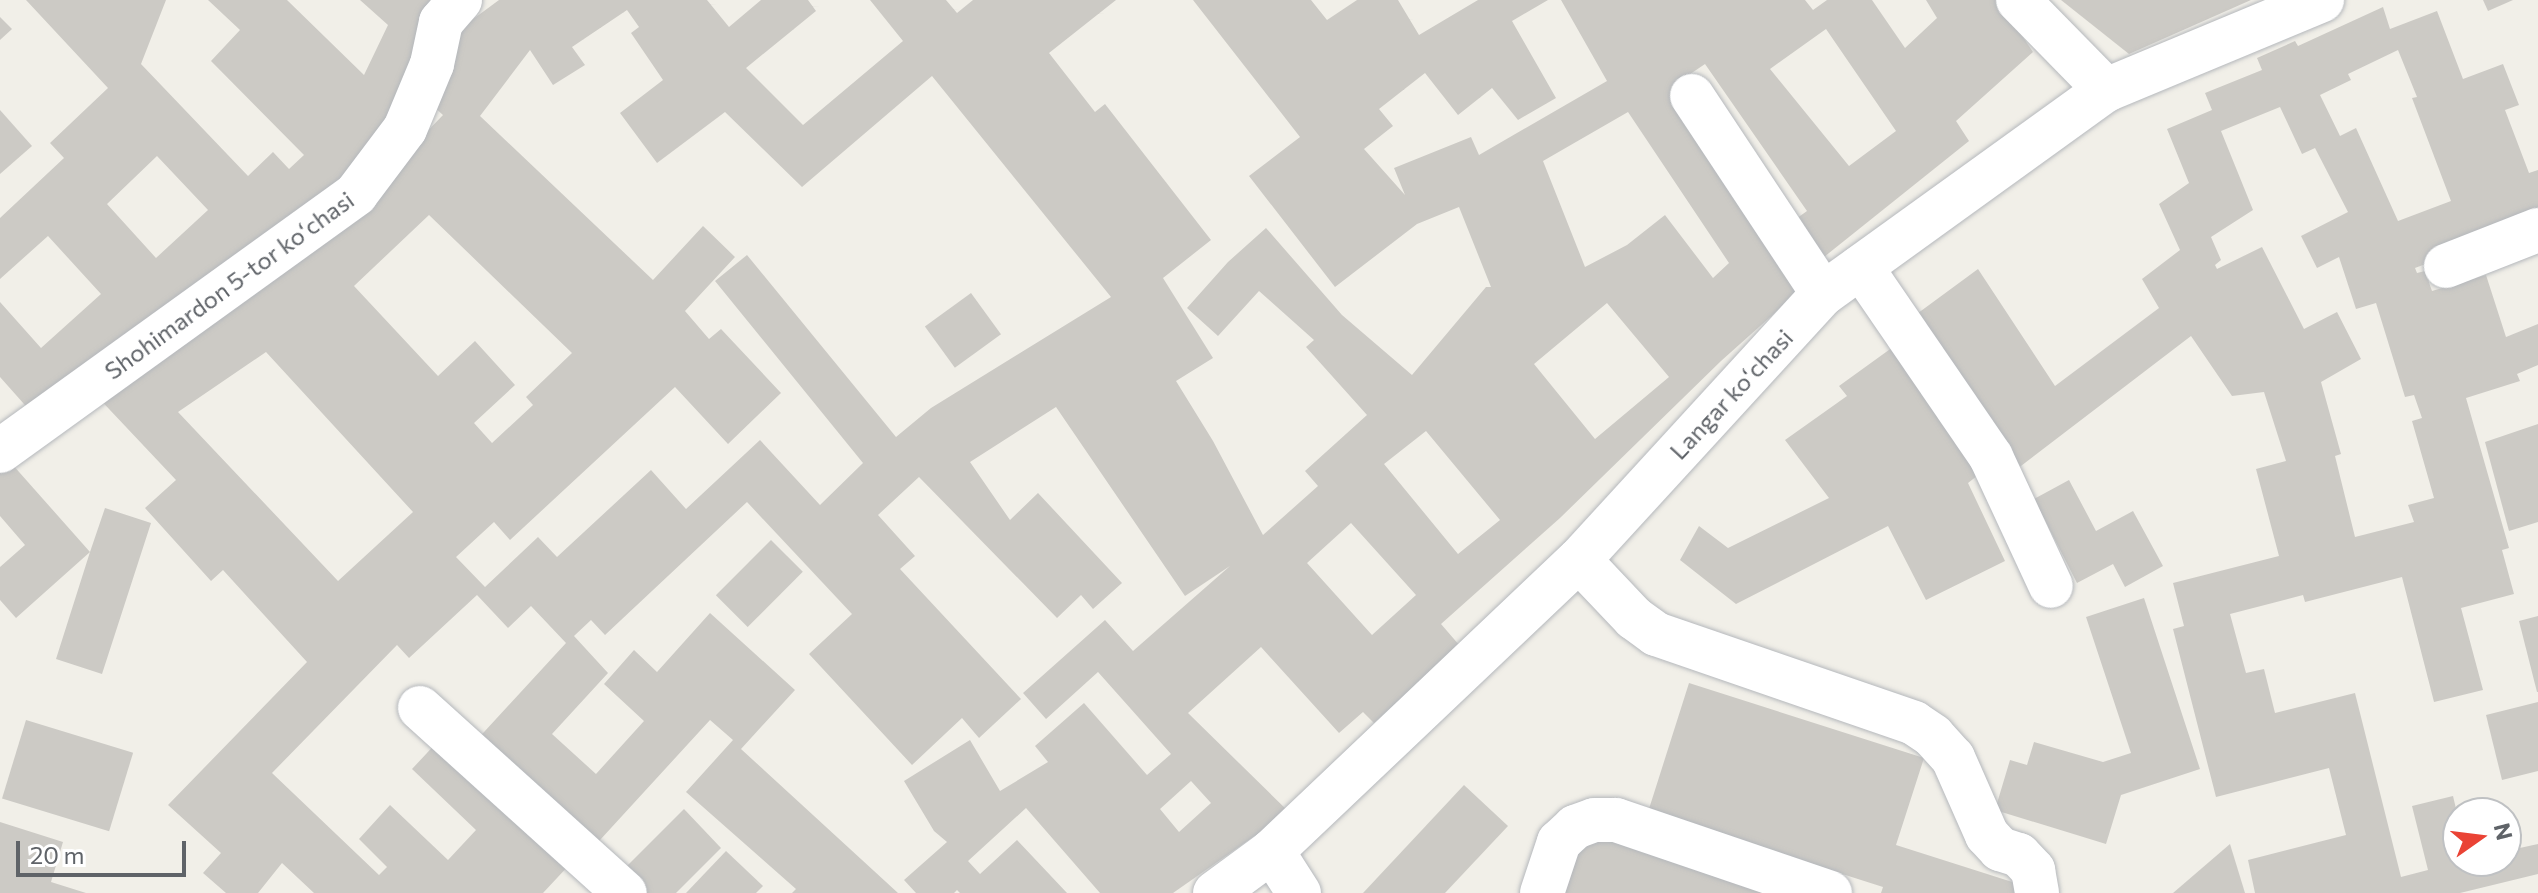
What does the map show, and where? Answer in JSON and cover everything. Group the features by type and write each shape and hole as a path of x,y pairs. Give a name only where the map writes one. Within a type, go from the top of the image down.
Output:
{"street":[{"name":"Shohimardon 5-tor koʻchasi","path":"0,451 356,194 405,129 432,64 441,22 460,0"},
{"path":"2018,0 2106,90"},
{"name":"Langar koʻchasi","path":"1215,893 1272,851 1579,560 1823,294 2106,90 2322,0"},
{"path":"1692,96 1823,294"},
{"path":"2446,266 2538,230"},
{"path":"1861,267 1991,457 2051,586"},
{"path":"1579,560 1634,618 1656,634 1914,723 1933,736 1953,758 1987,835 2000,849 2019,855 2033,870 2037,893"},
{"path":"420,708 625,893"},
{"path":"1542,893 1559,842 1575,827 1594,820 1616,820 1830,893"},
{"path":"1272,851 1299,893"}],"building":[{"path":"26,0 166,0 141,64 248,176 273,152 289,169 304,155 211,61 240,30 208,0 287,0 364,75 388,25 360,0 442,0 373,154 32,413 0,377 0,302 41,348 101,294 48,236 0,279 0,218 64,158 50,143 108,88","holes":["157,156 208,210 156,258 107,204"]},
{"path":"499,0 707,0 729,27 761,0 808,0 816,11 746,68 803,125 903,41 870,0 946,0 957,13 973,0 1116,0 1049,53 1095,112 1105,104 1211,240 1163,278 1213,358 1176,381 1213,441 1263,535 1318,486 1305,471 1367,415 1306,347 1314,340 1259,291 1218,336 1187,308 1228,262 1266,228 1342,315 1412,375 1486,287 1491,287 1459,207 1417,224 1335,287 1249,176 1300,137 1193,0 1311,0 1327,20 1357,0 1398,0 1419,35 1478,0 1548,0 1512,21 1556,98 1518,120 1492,88 1458,115 1425,73 1379,109 1393,126 1364,149 1405,195 1394,168 1471,137 1479,155 1607,81 1561,0 1805,0 1813,10 1827,0 1872,0 1905,48 1937,18 1926,0 1998,0 2033,52 1956,121 1969,141 1814,265 1786,226 1807,211 1705,64 1671,87 1805,286 1721,361 1560,518 1441,624 1460,646 1374,723 1363,712 1339,733 1261,647 1188,713 1289,812 1173,893 1100,893 1026,808 968,861 980,874 1017,840 1067,893 960,893 957,890 954,893 916,893 904,880 947,842 934,831 904,781 970,740 1000,791 1048,762 1035,746 1084,703 1147,775 1171,754 1098,672 1046,719 1023,693 1105,620 1133,651 1230,566 1185,596 1056,407 970,462 1010,520 1038,493 1122,583 1093,609 1081,595 1057,618 919,477 878,515 915,556 900,569 1021,699 979,738 962,718 912,765 809,654 852,614 747,502 605,635 591,620 574,636 608,673 552,734 596,774 644,721 604,684 634,650 657,672 710,613 795,690 741,749 898,893 792,893 796,889 686,792 733,740 710,720 589,852 473,744 566,643 531,606 508,628 477,595 409,658 397,645 272,773 379,875 387,867 359,839 390,805 448,860 476,830 412,769 441,738 571,863 543,893 314,893 282,863 258,893 226,893 203,873 221,853 168,805 307,662 223,570 211,581 145,508 176,480 93,392 417,142 443,115 433,106 457,31","holes":["627,10 639,27 631,33 663,80 620,113 657,163 725,112 802,187 932,76 1111,297 931,408 896,437 747,255 715,281 863,463 820,505 760,440 686,509 651,470 557,557 538,537 485,587 456,557 494,522 510,540 675,387 728,444 781,393 721,329 709,339 685,311 735,257 703,226 653,280 480,116 530,50 553,85 585,65 572,47","1826,29 1896,131 1849,166 1770,69","1628,112 1729,263 1713,278 1665,215 1627,245 1585,267 1543,161","429,215 572,353 526,397 533,405 492,443 474,423 515,385 475,341 438,376 354,286","1607,303 1669,377 1595,439 1534,364","266,352 413,512 338,581 178,412","1426,431 1500,520 1458,554 1384,464","1351,523 1416,595 1372,635 1307,563","1191,781 1211,803 1179,832 1160,809"]},
{"path":"2061,0 2251,0 2129,54"},
{"path":"2483,0 2513,0 2488,11"},
{"path":"2383,7 2390,29 2437,11 2463,79 2503,64 2519,105 2505,110 2529,173 2538,170 2538,221 2415,268 2417,273 2425,271 2432,291 2486,275 2506,337 2538,324 2538,365 2517,374 2520,381 2466,398 2509,548 2502,550 2514,594 2461,608 2483,690 2434,702 2402,577 2305,602 2303,595 2230,614 2246,673 2264,669 2275,713 2355,693 2401,877 2428,870 2412,806 2442,799 2442,877 2522,877 2522,848 2538,844 2538,874 2460,893 2255,893 2248,860 2346,835 2329,768 2216,797 2173,629 2184,626 2173,583 2279,556 2256,469 2286,461 2264,392 2232,396 2191,336 2017,469 1910,319 1978,269 2055,386 2159,308 2142,279 2180,250 2159,204 2189,183 2167,129 2212,110 2205,93 2262,70 2257,58 2295,41 2298,46","holes":["2398,50 2417,97 2412,98 2451,201 2398,221 2356,128 2340,136 2320,95 2351,80 2348,74","2280,107 2302,154 2315,148 2348,212 2301,236 2317,268 2339,257 2356,309 2376,303 2405,397 2414,395 2422,418 2412,421 2434,498 2408,505 2414,522 2355,537 2335,456 2341,454 2321,382 2361,359 2337,312 2304,329 2262,247 2217,269 2215,265 2221,260 2211,237 2253,210 2221,131"]},
{"path":"0,17 12,29 0,40"},
{"path":"0,110 32,146 0,174"},
{"path":"971,293 1001,334 955,368 925,327"},
{"path":"1893,347 1982,472 1968,483 2005,561 1926,600 1888,526 1736,604 1680,560 1699,526 1728,548 1829,498 1785,440 1847,396 1839,386"},
{"path":"2538,424 2538,522 2509,531 2485,442"},
{"path":"4,455 90,552 16,618 0,600 0,567 25,545 0,516 0,458"},
{"path":"2069,480 2096,531 2133,511 2163,566 2125,587 2113,564 2077,583 2034,499"},
{"path":"105,508 151,523 102,674 56,659"},
{"path":"771,540 803,572 748,627 716,595"},
{"path":"2144,598 2200,769 2121,795 2106,844 1995,810 2010,760 2027,765 2034,742 2103,762 2131,753 2086,617"},
{"path":"2538,616 2538,692 2537,692 2519,621"},
{"path":"1689,683 1924,758 1896,845 2028,887 2026,893 1881,893 1883,887 1648,812"},
{"path":"2538,702 2538,771 2502,780 2486,715"},
{"path":"26,720 133,753 109,831 2,798"},
{"path":"1464,785 1508,826 1445,893 1363,893"},
{"path":"684,809 721,848 676,893 638,893 619,874"},
{"path":"0,822 63,842 51,882 86,893 0,893"},
{"path":"1584,832 1771,893 1565,893"},
{"path":"2230,844 2245,893 2173,893"},
{"path":"726,851 763,886 756,893 686,893"}]}
